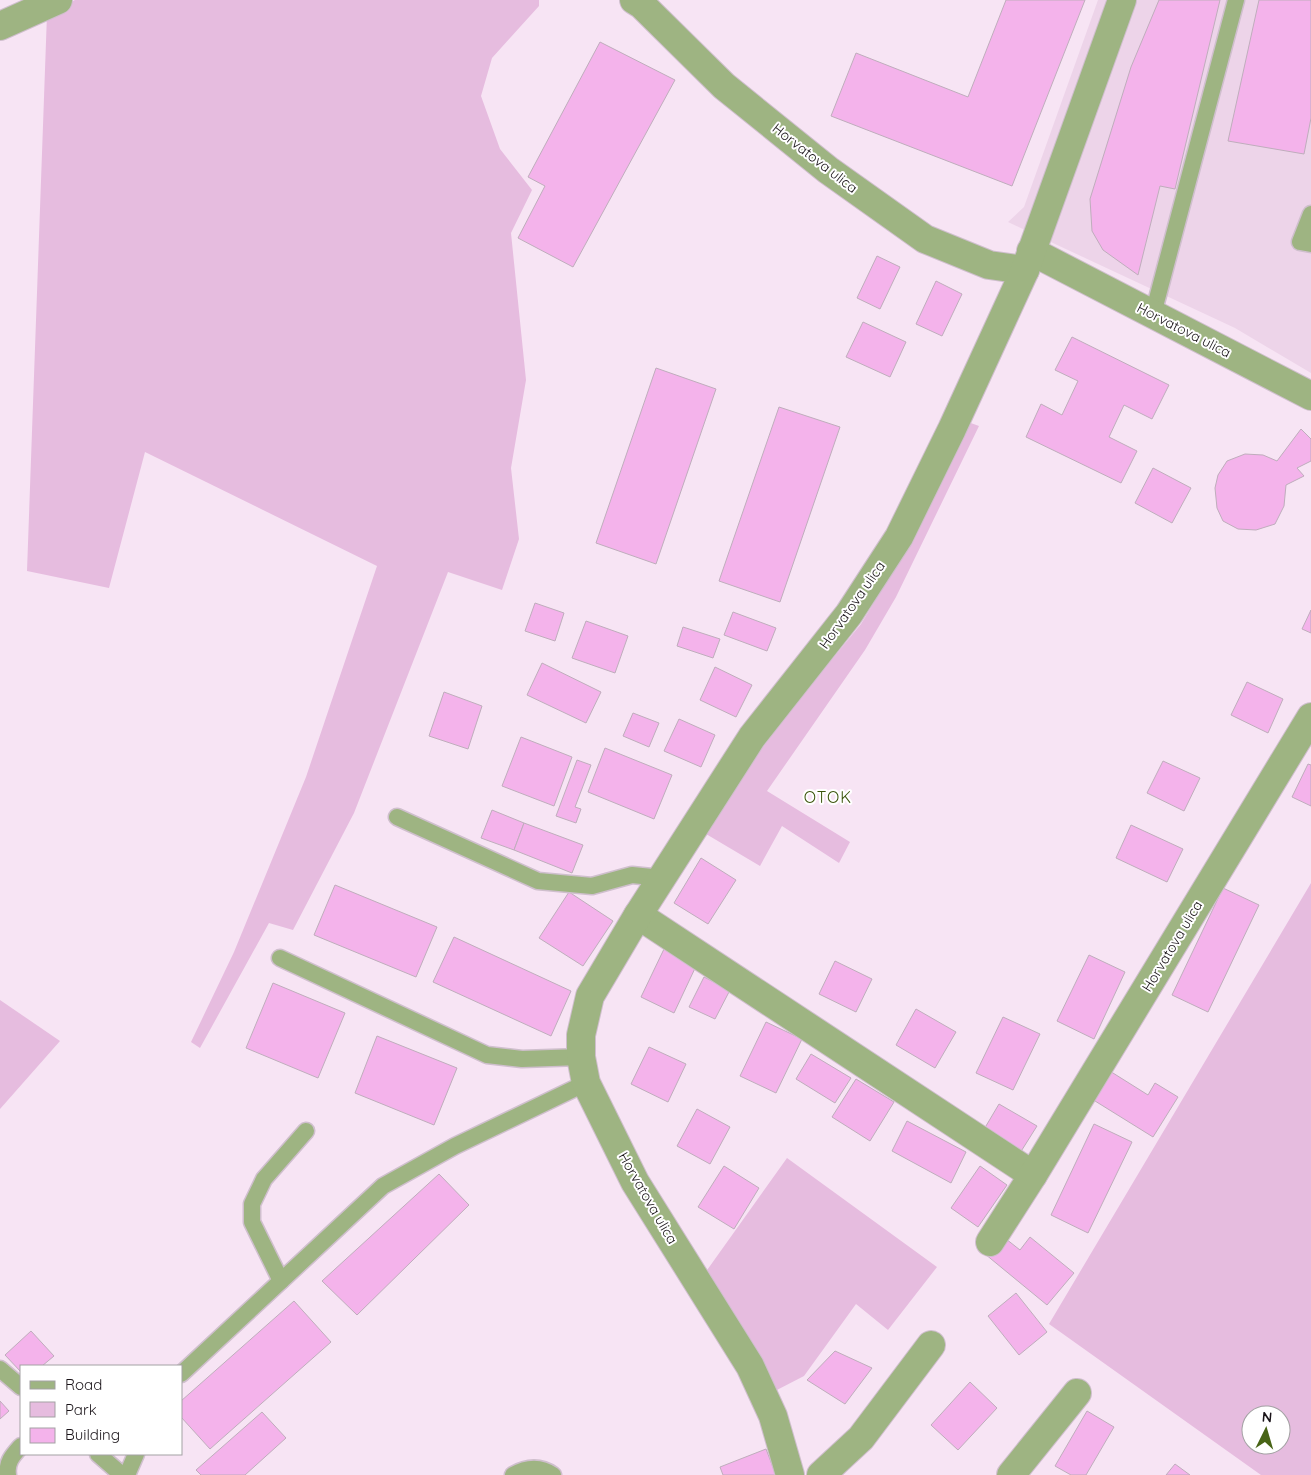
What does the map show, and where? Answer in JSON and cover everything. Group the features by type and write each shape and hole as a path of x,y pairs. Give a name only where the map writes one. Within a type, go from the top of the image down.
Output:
{"street":[{"path":"0,26 58,0"},
{"name":"Horvatova ulica","path":"634,0 724,86 828,170 925,239 989,265 1028,261 1153,314 1311,396"},
{"name":"Horvatova ulica","path":"790,1475 773,1416 750,1366 635,1182 586,1083 581,1057 581,1035 590,996 638,915 752,737 848,614 899,537 952,429 1028,261 1122,0"},
{"name":"Horvatova ulica","path":"990,1242 1033,1175 1311,717"},
{"path":"638,915 1033,1175"},
{"path":"821,1475 861,1438 931,1345"},
{"path":"1011,1475 1077,1393"}],"lane":[{"path":"1153,314 1236,0"},
{"path":"1311,214 1300,242 1311,244"},
{"path":"397,816 538,881 592,886 632,875 662,878"},
{"path":"280,958 487,1055 522,1059 581,1057"},
{"path":"182,1373 383,1186 454,1146 586,1083"},
{"path":"281,1281 252,1222 252,1204 264,1179 306,1131"},
{"path":"0,1369 20,1386"},
{"path":"8,1475 10,1457 20,1447"},
{"path":"99,1455 122,1475"},
{"path":"127,1475 136,1455"},
{"path":"513,1475 523,1469 543,1469 553,1475"}],"shaded area":[{"path":"1098,0 1311,0 1311,373 1235,328 1008,222 1024,207"}],"green space":[{"path":"75,0 539,0 539,6 492,58 481,96 500,149 532,190 511,233 526,380 511,468 519,539 502,590 448,572 354,813 293,930 269,923 200,1048 191,1042 234,952 306,777 377,566 145,452 109,588 27,571 47,14"},
{"path":"968,422 979,426 896,597 865,650 767,791 850,842 839,863 782,826 760,866 701,831 791,709 861,624 895,568"},
{"path":"1311,883 1311,1475 1261,1475 1049,1324"},
{"path":"0,1000 60,1041 0,1109"},
{"path":"787,1158 937,1267 888,1330 856,1304 804,1376 773,1392 705,1273"}],"building":[{"path":"1006,0 1085,0 1012,186 831,116 856,53 968,97"},
{"path":"1159,0 1220,0 1175,189 1160,186 1138,275 1103,250 1092,231 1090,199 1131,67"},
{"path":"1259,0 1311,0 1311,118 1304,154 1228,141"},
{"path":"600,42 675,80 573,267 518,238 545,186 528,177"},
{"path":"877,256 900,267 880,309 857,298"},
{"path":"936,281 962,294 942,336 916,324"},
{"path":"863,322 906,342 890,377 846,357"},
{"path":"1072,337 1169,385 1152,419 1124,405 1109,437 1137,451 1121,483 1026,437 1041,404 1062,415 1078,381 1055,370"},
{"path":"656,368 716,389 656,564 596,543"},
{"path":"779,407 840,427 780,602 719,581"},
{"path":"1301,429 1311,439 1311,461 1297,468 1304,476 1286,485 1284,506 1275,524 1256,530 1238,529 1223,521 1217,508 1215,488 1218,475 1227,461 1245,454 1263,455 1277,461"},
{"path":"1153,468 1191,488 1172,523 1135,503"},
{"path":"535,603 564,613 555,641 525,631"},
{"path":"1311,610 1311,633 1302,629"},
{"path":"733,612 776,628 767,651 724,635"},
{"path":"586,621 628,636 615,673 572,658"},
{"path":"683,627 720,639 713,658 677,646"},
{"path":"542,663 601,692 586,723 527,695"},
{"path":"715,667 752,685 736,717 700,700"},
{"path":"1247,682 1283,699 1268,733 1231,715"},
{"path":"444,692 482,706 468,749 429,736"},
{"path":"633,713 659,723 649,747 623,736"},
{"path":"679,719 715,735 701,767 664,751"},
{"path":"521,737 572,757 554,806 502,786"},
{"path":"605,748 672,775 654,819 588,792"},
{"path":"577,760 591,765 575,807 581,809 576,823 556,816"},
{"path":"1163,761 1200,778 1184,811 1147,793"},
{"path":"1308,764 1311,765 1311,806 1292,797"},
{"path":"492,810 524,823 514,850 481,838"},
{"path":"524,823 583,845 572,873 514,850"},
{"path":"1131,825 1183,849 1167,882 1116,858"},
{"path":"701,858 736,880 708,924 674,903"},
{"path":"335,885 437,927 416,977 314,935"},
{"path":"1223,888 1259,905 1208,1012 1172,995"},
{"path":"569,892 613,921 583,966 539,938"},
{"path":"454,937 571,991 551,1036 433,982"},
{"path":"664,949 697,964 674,1013 641,997"},
{"path":"1089,955 1125,972 1094,1039 1057,1021"},
{"path":"835,961 872,979 856,1012 819,994"},
{"path":"704,977 730,990 715,1019 689,1007"},
{"path":"273,983 345,1013 318,1078 246,1048"},
{"path":"916,1009 956,1032 935,1068 896,1045"},
{"path":"1003,1017 1040,1034 1013,1090 976,1073"},
{"path":"766,1022 802,1039 776,1093 740,1076"},
{"path":"377,1036 457,1068 434,1125 355,1093"},
{"path":"649,1047 686,1064 668,1102 631,1084"},
{"path":"811,1054 851,1078 835,1103 796,1079"},
{"path":"1105,1068 1148,1095 1155,1083 1178,1097 1153,1137 1087,1096"},
{"path":"856,1079 894,1102 870,1141 832,1117"},
{"path":"999,1104 1037,1126 1020,1153 983,1131"},
{"path":"697,1109 730,1127 710,1164 677,1146"},
{"path":"907,1121 966,1152 951,1183 892,1151"},
{"path":"1094,1124 1132,1142 1088,1233 1051,1215"},
{"path":"724,1166 759,1188 734,1229 698,1207"},
{"path":"980,1166 1007,1185 978,1227 951,1208"},
{"path":"439,1174 469,1205 357,1315 322,1281"},
{"path":"1001,1235 1020,1250 1030,1237 1074,1273 1047,1305 985,1254"},
{"path":"1016,1293 1047,1332 1019,1355 988,1316"},
{"path":"294,1301 331,1342 210,1449 182,1418 182,1400"},
{"path":"31,1331 54,1356 43,1365 20,1365 20,1371 5,1355"},
{"path":"835,1351 872,1368 845,1404 807,1380"},
{"path":"970,1382 997,1408 958,1450 931,1425"},
{"path":"0,1401 9,1411 0,1419"},
{"path":"1087,1411 1114,1427 1086,1475 1071,1475 1055,1466"},
{"path":"262,1412 286,1438 245,1475 201,1475 196,1470"},
{"path":"766,1449 776,1475 723,1475 720,1467"},
{"path":"1175,1464 1190,1475 1166,1475"}],"district":[{"name":"OTOK","path":"828,797"}]}
